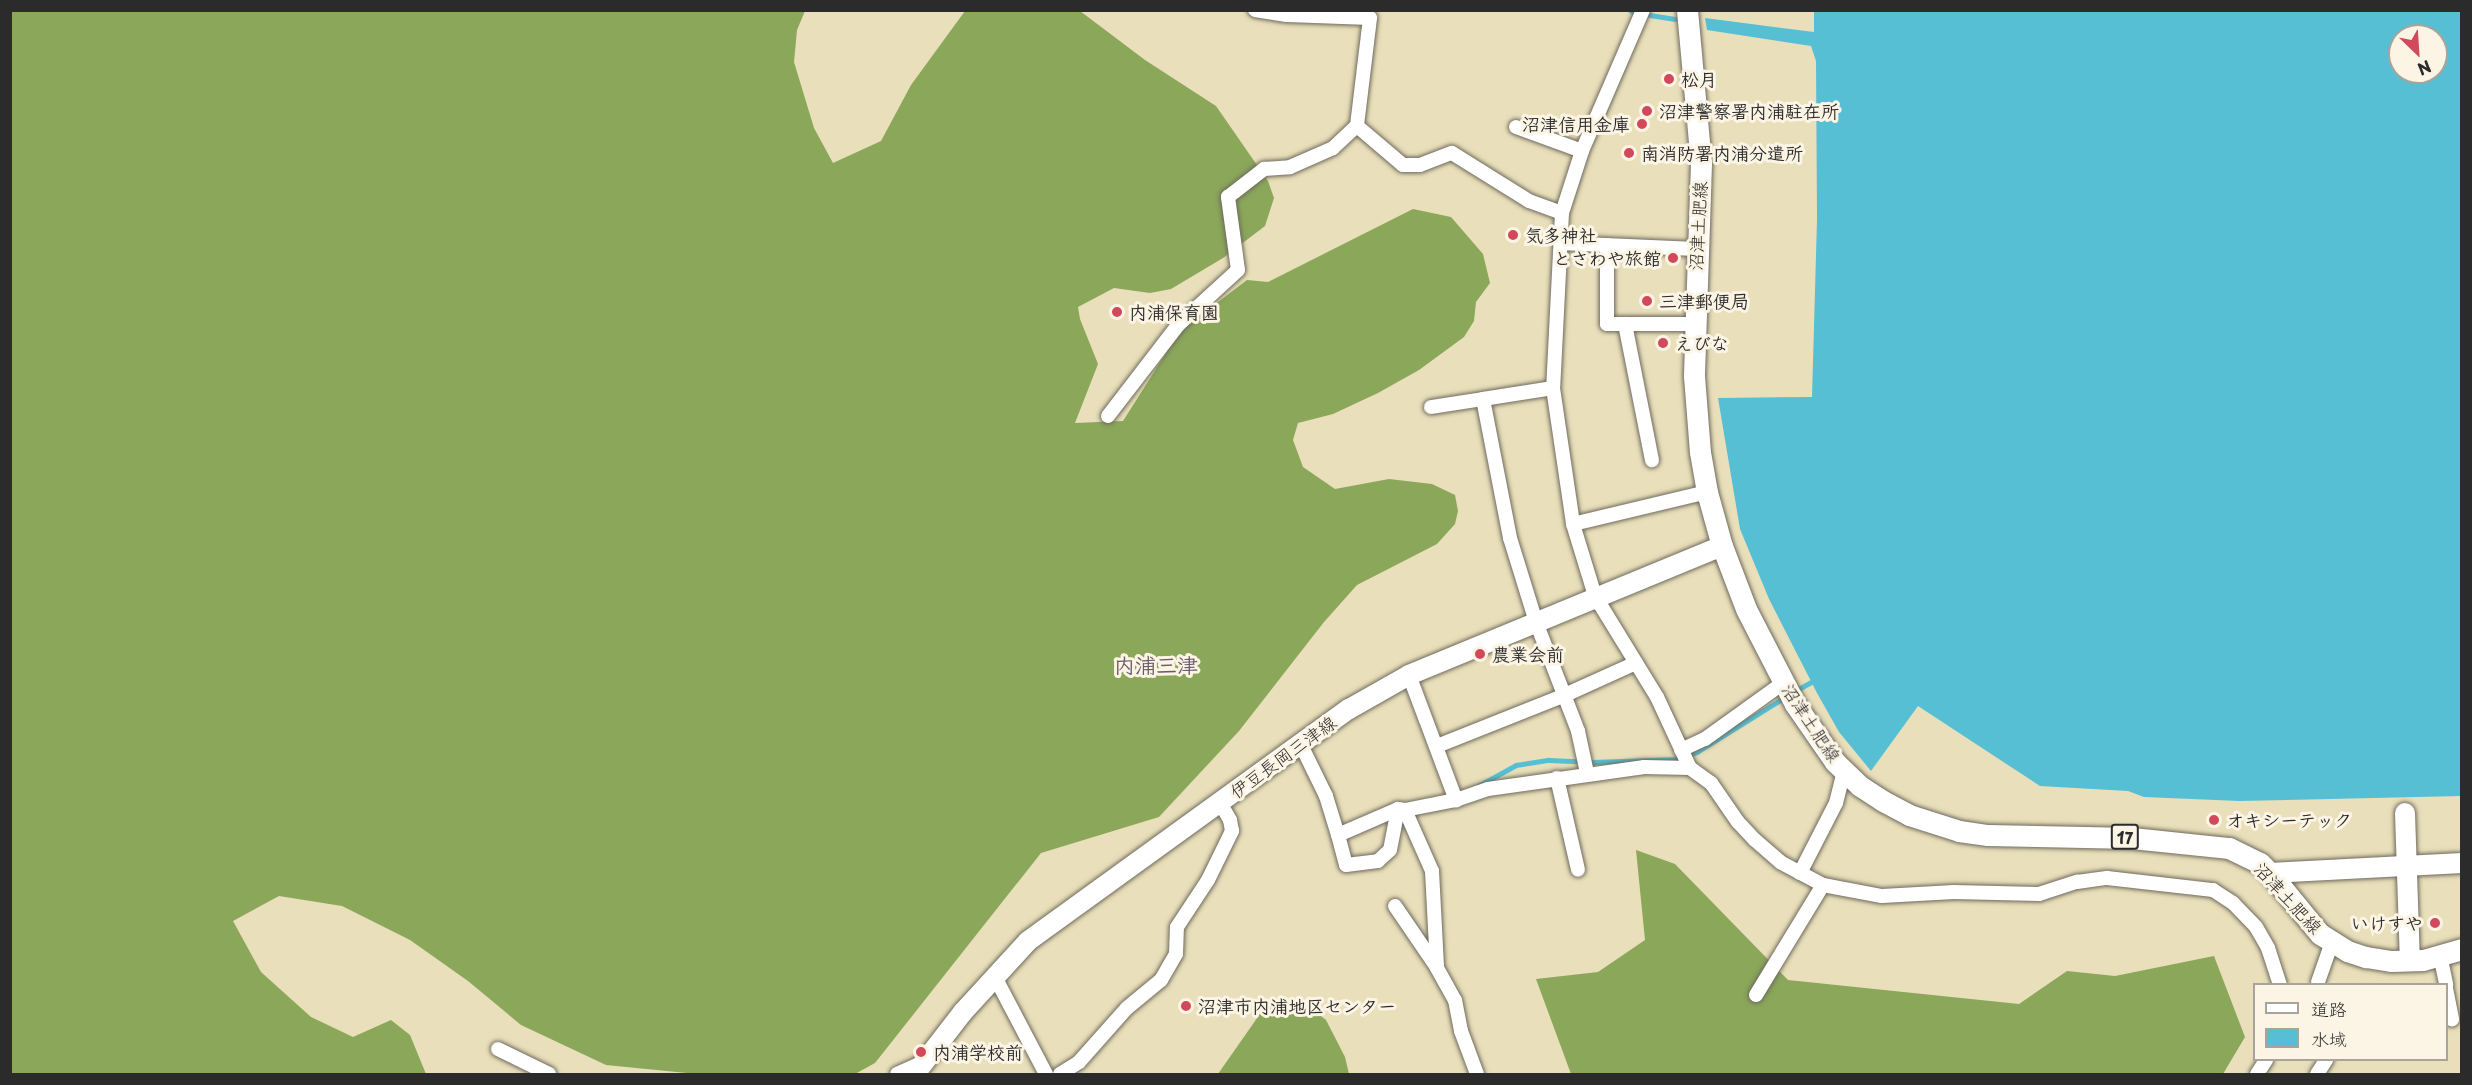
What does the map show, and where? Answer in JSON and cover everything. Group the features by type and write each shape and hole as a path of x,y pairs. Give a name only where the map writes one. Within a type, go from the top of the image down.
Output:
{"main road":[{"name":"沼津土肥線","path":"1687,10 1701,163 1696,249 1695,383 1700,452 1707,492 1722,546 1746,609 1795,704 1844,771 1882,801 1908,815 1959,831 1988,835 2132,838 2229,848 2248,856 2270,873 2320,934 2366,957 2410,961 2440,956 2462,949"},
{"name":"伊豆長岡三津線","path":"919,1069 1028,941 1349,709 1409,675 1595,596 1722,546"},
{"path":"2405,813 2410,961"},
{"path":"2270,873 2462,864"}],"street":[{"path":"1108,416 1178,325 1238,270 1228,197 1264,169 1290,167 1333,148 1357,126 1370,18 1335,13 1254,10"},
{"path":"1644,10 1582,151 1562,213 1553,388 1573,524 1595,596 1657,697 1690,768 1711,783 1738,822 1780,862 1823,885 1882,896 1954,892 2039,894 2077,882 2107,878 2213,890 2234,903 2256,927 2268,948 2280,983"},
{"path":"1357,126 1403,165 1420,165 1452,153 1529,201 1562,213"},
{"path":"1516,127 1582,151"},
{"path":"1560,243 1696,249"},
{"path":"1607,245 1607,324 1695,324"},
{"path":"1625,324 1652,460"},
{"path":"1431,407 1553,388"},
{"path":"1483,399 1510,538 1536,622 1578,731 1587,773"},
{"path":"1573,524 1707,492"},
{"path":"1437,746 1565,695 1636,663"},
{"path":"1409,675 1456,800"},
{"path":"1682,750 1705,739 1784,683"},
{"path":"1301,745 1326,796 1346,865 1378,861 1390,850 1401,809"},
{"path":"1338,835 1401,809 1456,800 1488,789 1587,773 1644,767 1690,768"},
{"path":"1800,873 1821,837 1836,803 1844,771"},
{"path":"1557,778 1578,870"},
{"path":"1060,1074 1079,1062 1127,1008 1161,980 1176,954 1177,927 1208,880 1232,831 1230,820 1220,802"},
{"path":"1401,809 1432,871 1437,968"},
{"path":"1756,995 1823,885"},
{"path":"1395,906 1437,968 1455,1000 1461,1031 1477,1074"},
{"path":"2318,981 2332,942"},
{"path":"2440,956 2445,983"},
{"path":"995,977 1046,1074"},
{"path":"2448,995 2453,1018"},
{"path":"498,1049 549,1074"},
{"path":"2257,1074 2265,1061"},
{"path":"897,1074 919,1069"}],"green space":[{"path":"10,11 805,11 797,30 794,62 814,128 833,163 881,141 911,85 965,11 1080,11 1145,60 1216,106 1268,181 1274,198 1265,226 1223,258 1171,289 1150,293 1114,288 1078,307 1080,319 1098,364 1075,423 1123,421 1180,331 1247,280 1268,282 1413,209 1451,217 1483,254 1490,283 1476,302 1474,321 1464,337 1419,370 1378,393 1333,414 1298,423 1293,440 1303,467 1335,489 1389,479 1432,484 1455,495 1458,511 1455,524 1437,544 1357,585 1324,622 1239,731 1159,817 1041,853 875,1063 855,1074 697,1074 606,1065 521,1025 468,981 410,940 342,906 279,896 233,921 261,972 311,1017 353,1037 391,1020 410,1035 426,1074 11,1074"},
{"path":"1636,850 1675,864 1788,980 2019,1004 2067,971 2115,976 2214,956 2245,1037 2223,1074 1571,1074 1536,979 1598,972 1645,940"},
{"path":"1269,1001 1303,1002 1326,1020 1345,1057 1349,1074 1218,1074"}],"water":[{"path":"1814,11 2461,11 2461,796 2239,801 2144,797 2128,791 2040,786 1918,706 1871,771 1839,732 1817,693 1769,599 1740,529 1718,398 1812,397 1817,220 1816,61 1811,46 1707,30 1705,18 1814,32"}],"waterway":[{"path":"1650,15 1675,19"},
{"path":"1795,691 1811,682"},
{"path":"1478,786 1516,765 1549,760 1593,762 1679,759 1697,752 1785,697"}],"place":[{"name":"松月","path":"1669,79"},
{"name":"沼津警察署内浦駐在所","path":"1647,111"},
{"name":"沼津信用金庫","path":"1642,124"},
{"name":"南消防署内浦分遣所","path":"1629,153"},
{"name":"気多神社","path":"1513,235"},
{"name":"とさわや旅館","path":"1673,258"},
{"name":"三津郵便局","path":"1647,301"},
{"name":"内浦保育園","path":"1117,312"},
{"name":"えびな","path":"1663,343"},
{"name":"農業会前","path":"1480,654"},
{"name":"オキシーテック","path":"2214,820"},
{"name":"いけすや","path":"2435,923"},
{"name":"沼津市内浦地区センター","path":"1186,1006"},
{"name":"内浦学校前","path":"921,1052"}],"district":[{"name":"内浦三津","path":"1156,664"}]}
